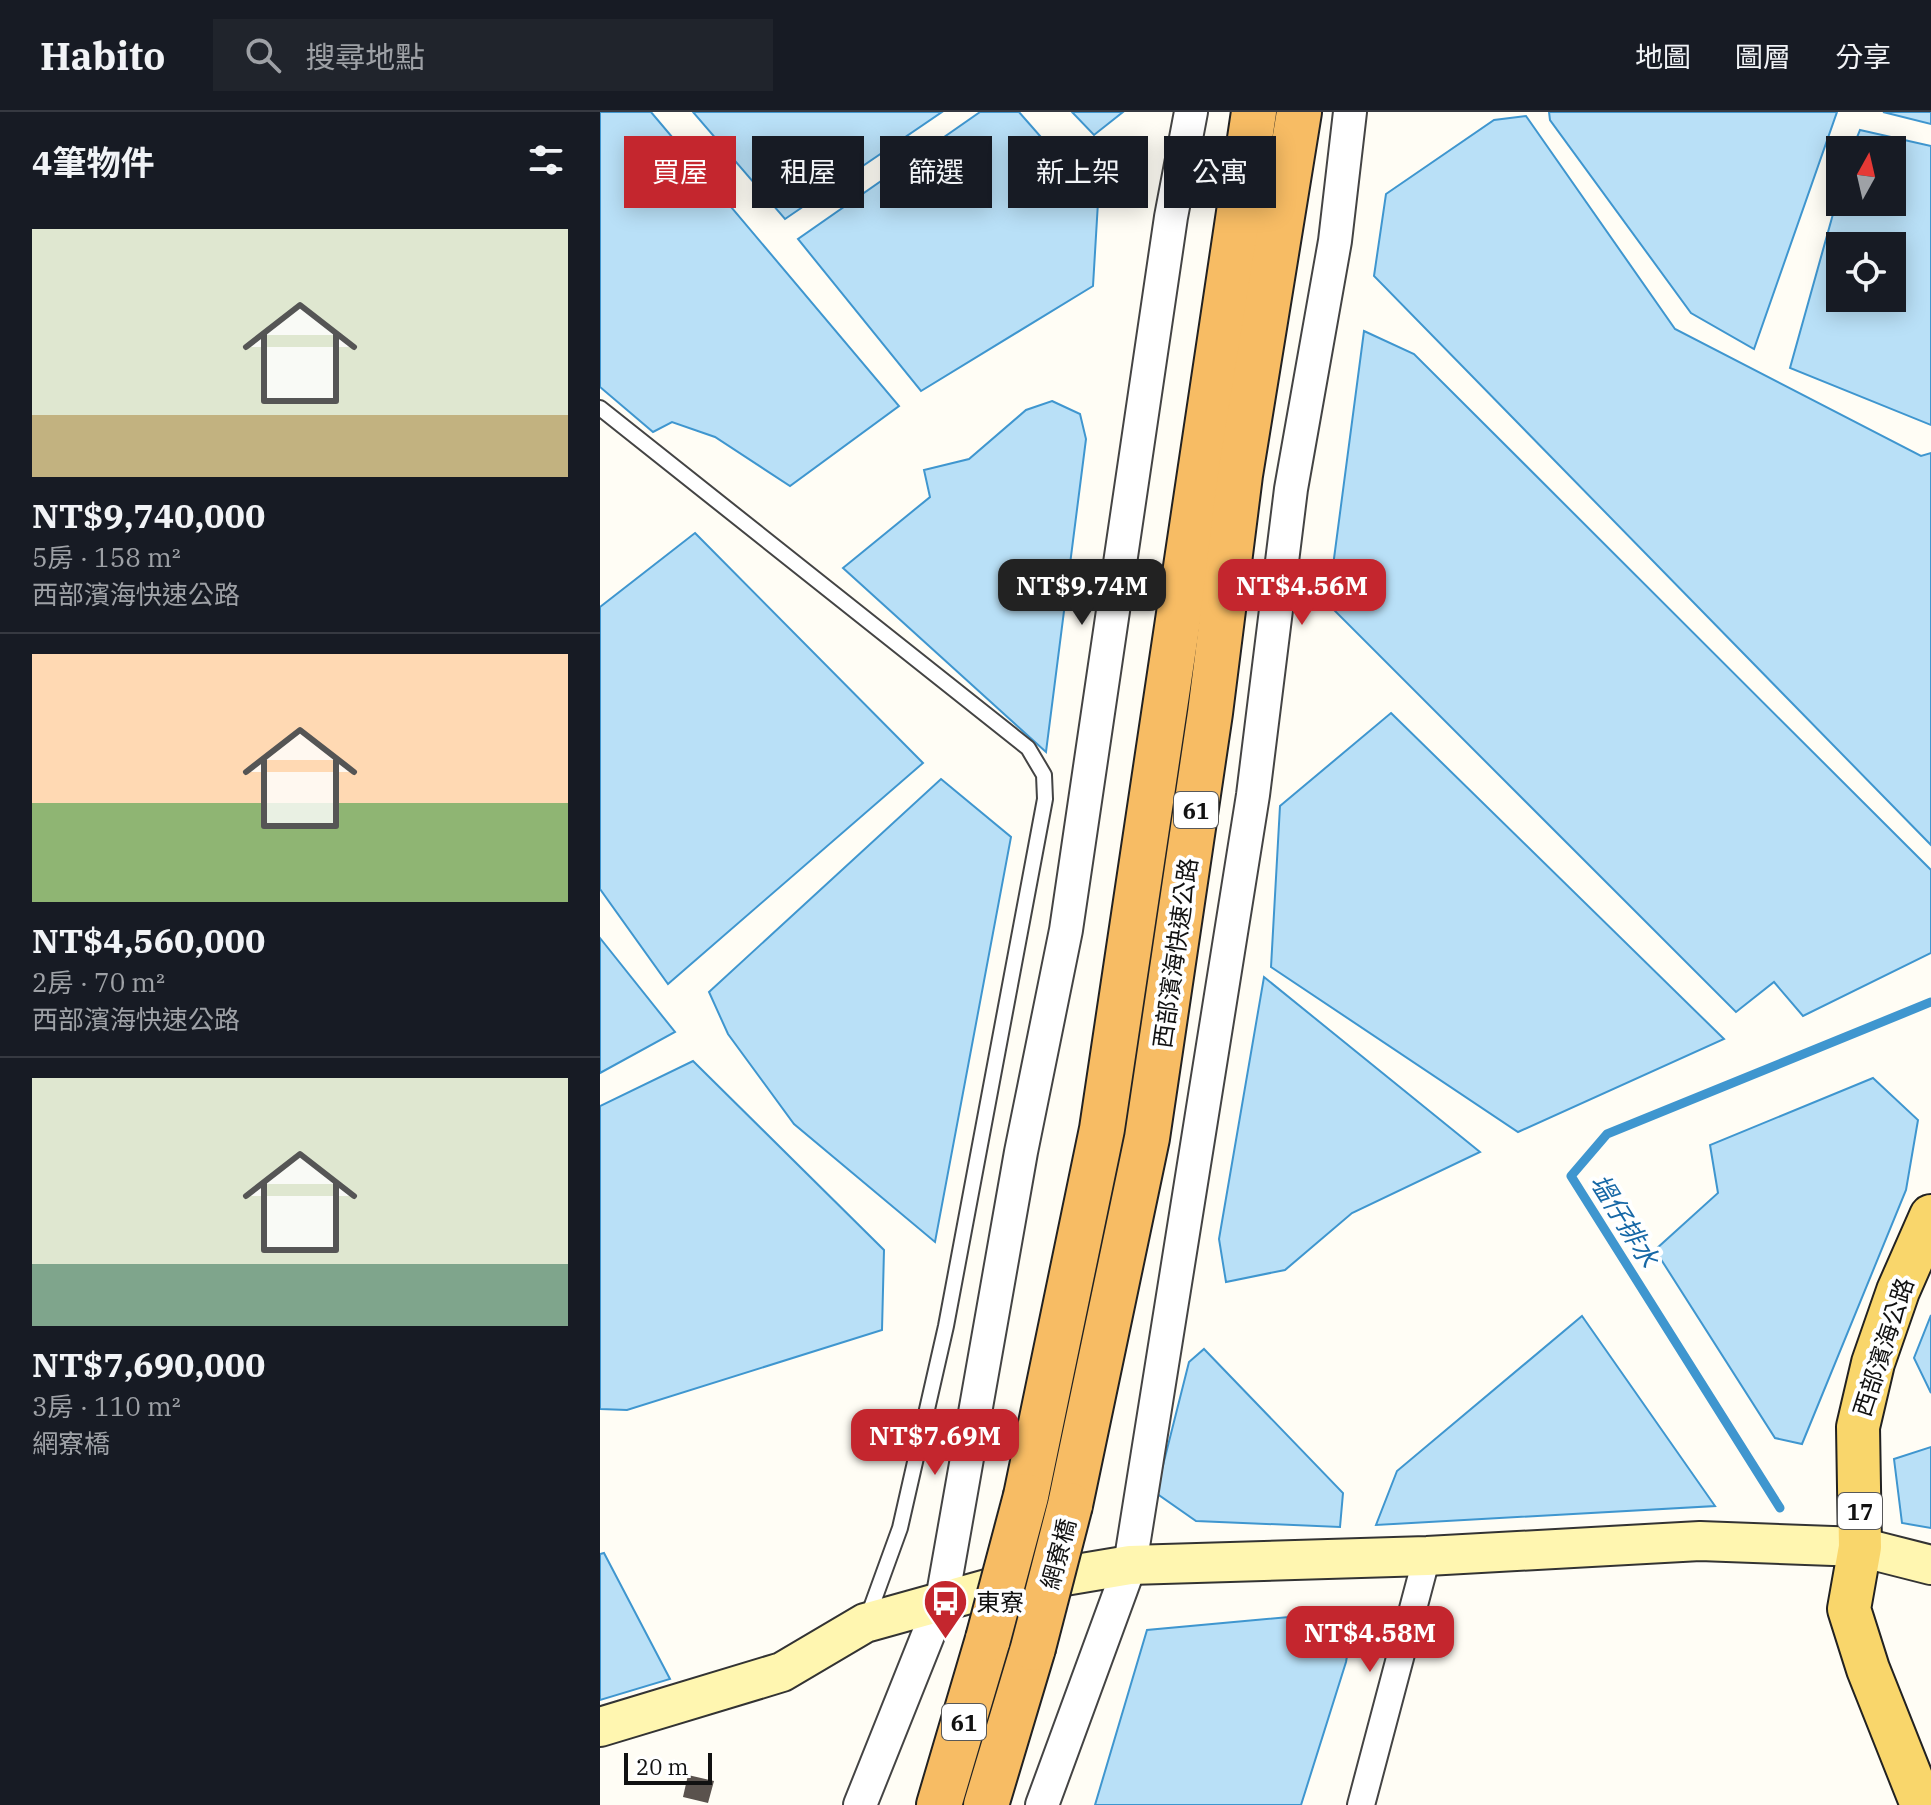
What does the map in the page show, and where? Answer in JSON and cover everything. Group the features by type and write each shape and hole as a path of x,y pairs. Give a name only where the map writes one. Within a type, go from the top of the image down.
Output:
{"highway":[{"name":"西部濱海快速公路","path":"1026,1496 1102,1129 1254,112"},
{"name":"西部濱海快速公路","path":"1070,1505 1147,1138 1210,713 1240,475 1299,112"},
{"name":"網寮橋","path":"939,1805 1026,1496"},
{"name":"網寮橋","path":"986,1805 1033,1648 1070,1505"}],"main road":[{"name":"西部濱海公路","path":"1922,1805 1849,1609 1860,1547 1858,1427 1873,1363 1898,1291 1931,1216"},
{"path":"600,1727 782,1672 865,1623 987,1589 1130,1565 1427,1556 1700,1541 1860,1547 1931,1565"}],"street":[{"path":"860,1805 942,1600 1021,1152 1066,930 1168,233 1191,112"},
{"path":"1042,1805 1130,1565 1253,795 1291,489 1335,241 1350,112"},
{"path":"1361,1805 1427,1556"}],"lane":[{"path":"600,408 1028,748 1044,775 1045,799 946,1326 900,1528 865,1623"}],"water":[{"path":"600,112 651,112 671,136 624,136 624,208 732,208 899,406 790,486 715,437 672,422 653,432 600,387"},
{"path":"693,112 942,112 907,136 880,136 880,154 864,165 864,136 752,136 752,181 736,162 736,136 714,136"},
{"path":"980,112 1019,112 1040,136 1008,136 1008,208 1098,208 1093,286 921,391 798,239 842,208 864,208 864,193 880,182 880,208 992,208 992,136 946,136"},
{"path":"1072,112 1123,112 1094,135"},
{"path":"1549,112 1837,112 1826,136 1754,349 1691,313 1550,120"},
{"path":"1883,112 1931,112 1931,124"},
{"path":"1526,116 1675,329 1921,456 1931,453 1931,845 1374,276 1386,194 1494,120"},
{"path":"1860,130 1887,136 1858,136"},
{"path":"1906,140 1931,146 1931,425 1790,368 1826,239 1826,312 1906,312 1906,232 1828,232 1832,216 1906,216"},
{"path":"776,208 801,208 785,219"},
{"path":"1364,331 1414,354 1931,870 1931,953 1803,1016 1774,982 1736,1012 1328,604"},
{"path":"1052,401 1080,414 1086,439 1046,752 843,568 930,497 924,470 969,459 1026,410"},
{"path":"695,533 923,763 668,984 600,889 600,607"},
{"path":"1391,713 1724,1039 1518,1132 1271,967 1280,806"},
{"path":"941,779 1011,837 935,1242 794,1124 728,1034 709,992"},
{"path":"600,938 675,1032 600,1073"},
{"path":"1264,977 1480,1152 1352,1213 1285,1270 1226,1282 1219,1239"},
{"path":"693,1061 884,1250 882,1330 627,1410 600,1409 600,1106"},
{"path":"1873,1078 1918,1120 1906,1190 1802,1444 1775,1438 1655,1250 1718,1193 1710,1145"},
{"path":"1931,1315 1931,1393 1914,1358"},
{"path":"1582,1316 1715,1506 1376,1525 1397,1471"},
{"path":"1204,1349 1343,1493 1340,1527 1196,1521 1156,1493 1189,1362"},
{"path":"1931,1447 1931,1528 1902,1523 1894,1459"},
{"path":"604,1553 670,1679 600,1700 600,1554"},
{"path":"1355,1611 1346,1662 1301,1805 1095,1805 1147,1630"}],"building":[{"path":"688,1775 714,1781 708,1803 683,1797"}],"waterway":[{"name":"塭仔排水","path":"1780,1508 1571,1176 1607,1134 1931,1002"}],"place":[{"name":"東寮","path":"945,1641"}]}
